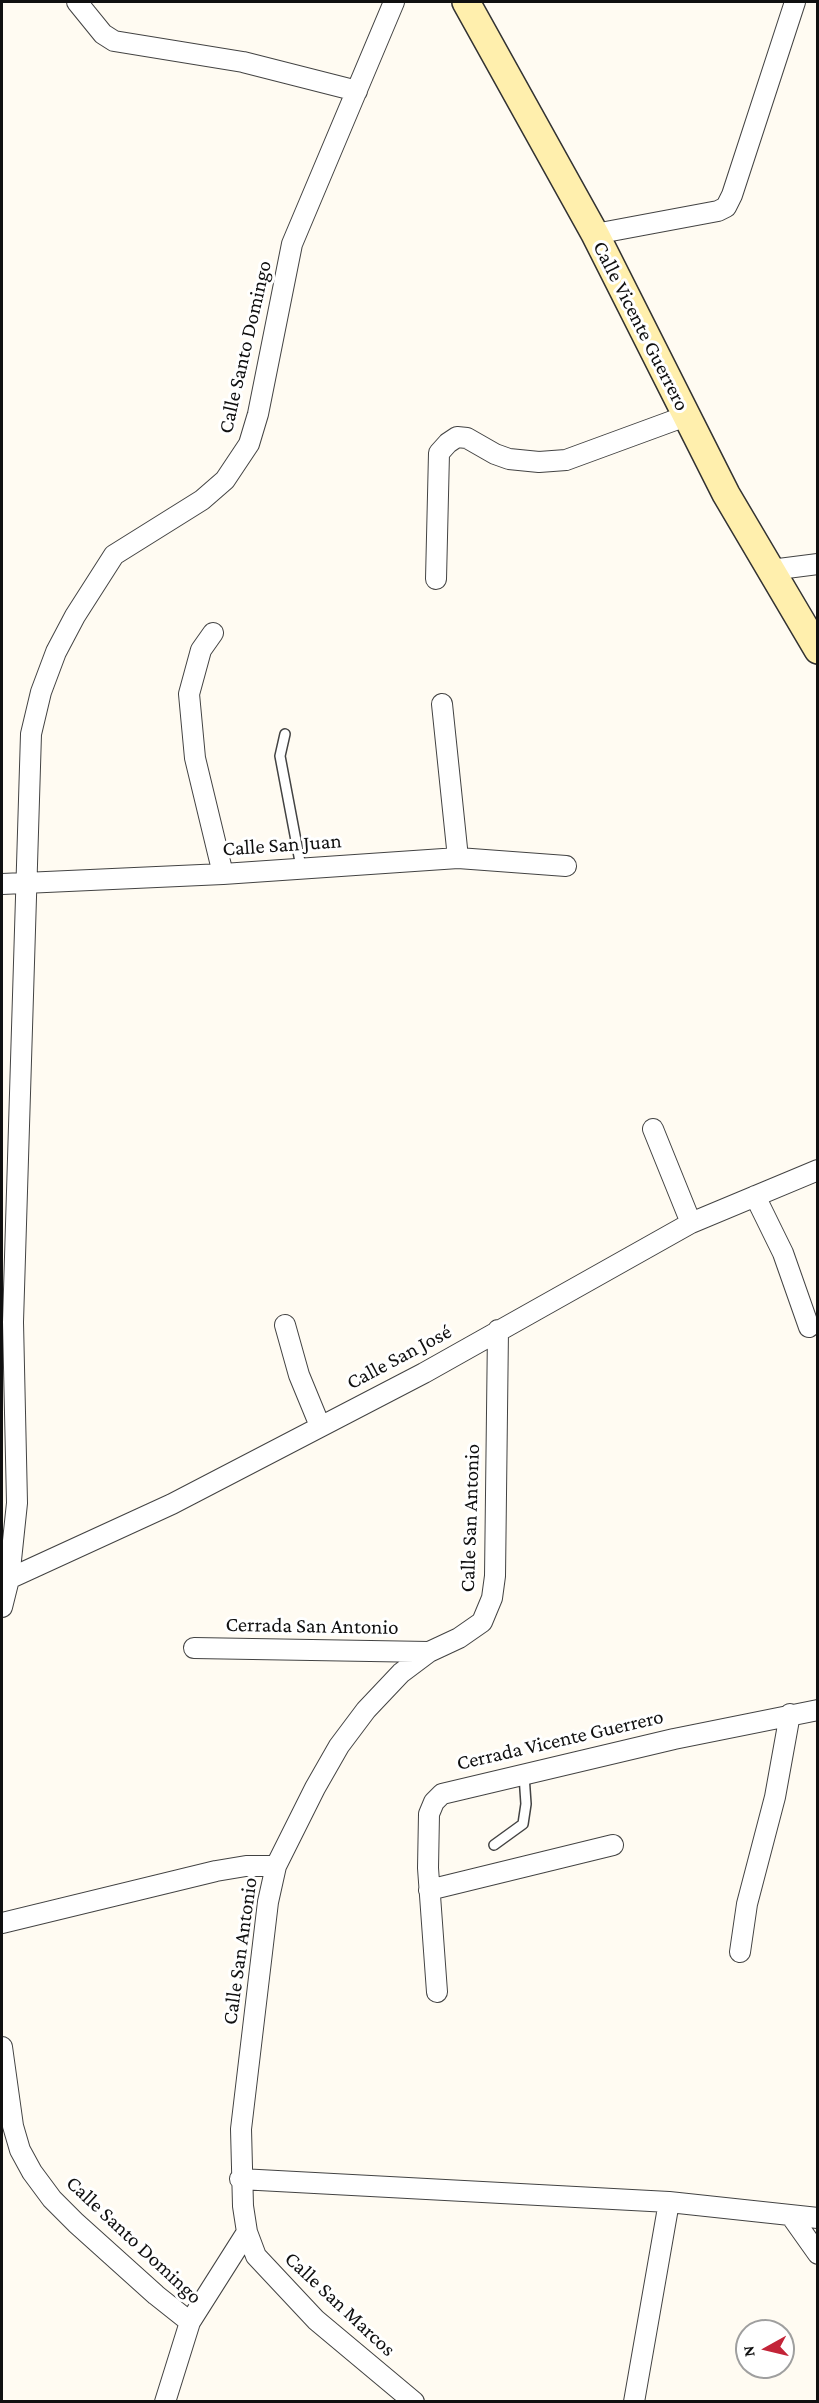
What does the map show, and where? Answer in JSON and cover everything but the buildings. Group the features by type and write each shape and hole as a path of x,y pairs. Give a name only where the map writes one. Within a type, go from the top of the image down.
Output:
{"street":[{"path":"77,2 103,33 114,41 243,62 357,91"},
{"name":"Calle Santo Domingo","path":"2,1607 17,1503 14,1310 26,884 31,734 41,692 56,652 75,616 114,555 202,500 225,480 249,444 258,414 292,244 394,2"},
{"name":"Calle Vicente Guerrero","path":"466,2 595,234 726,494 818,650"},
{"path":"595,234 718,211 726,207 732,195 795,2"},
{"path":"436,579 439,453 457,437 467,438 509,459 539,462 566,460 686,416"},
{"path":"771,570 818,564"},
{"path":"213,633 201,650 189,694 195,758 223,874"},
{"path":"442,704 458,858"},
{"name":"Calle San Juan","path":"2,884 223,874 458,858 566,866"},
{"path":"652,1129 692,1223"},
{"name":"Calle San José","path":"5,1580 172,1504 424,1373 692,1223 818,1170"},
{"path":"755,1196 783,1253 809,1327"},
{"path":"285,1325 299,1375 320,1426"},
{"name":"Calle San Antonio","path":"247,2232 240,2179 241,2129 268,1902 276,1866 339,1746 366,1710 401,1673 429,1652 472,1630 482,1622 492,1598 495,1576 498,1330"},
{"name":"Cerrada San Antonio","path":"194,1648 429,1652"},
{"name":"Cerrada Vicente Guerrero","path":"437,1992 429,1890 429,1814 434,1802 441,1794 456,1788 790,1714 818,1710"},
{"path":"740,1952 747,1904 775,1797 790,1714"},
{"path":"429,1890 613,1845"},
{"path":"2,1923 216,1871 246,1866 276,1866"},
{"name":"Calle Santo Domingo","path":"2,2058 13,2126 20,2150 51,2199 156,2295 190,2322 165,2402"},
{"path":"240,2179 669,2202 818,2218"},
{"path":"634,2402 669,2202"},
{"path":"791,2216 818,2254"},
{"path":"190,2322 247,2232"},
{"name":"Calle San Marcos","path":"247,2232 256,2256 292,2296 316,2320 414,2402"}],"lane":[{"path":"285,734 280,756 302,867"},
{"path":"495,1845 523,1824 526,1804 524,1774"}]}
